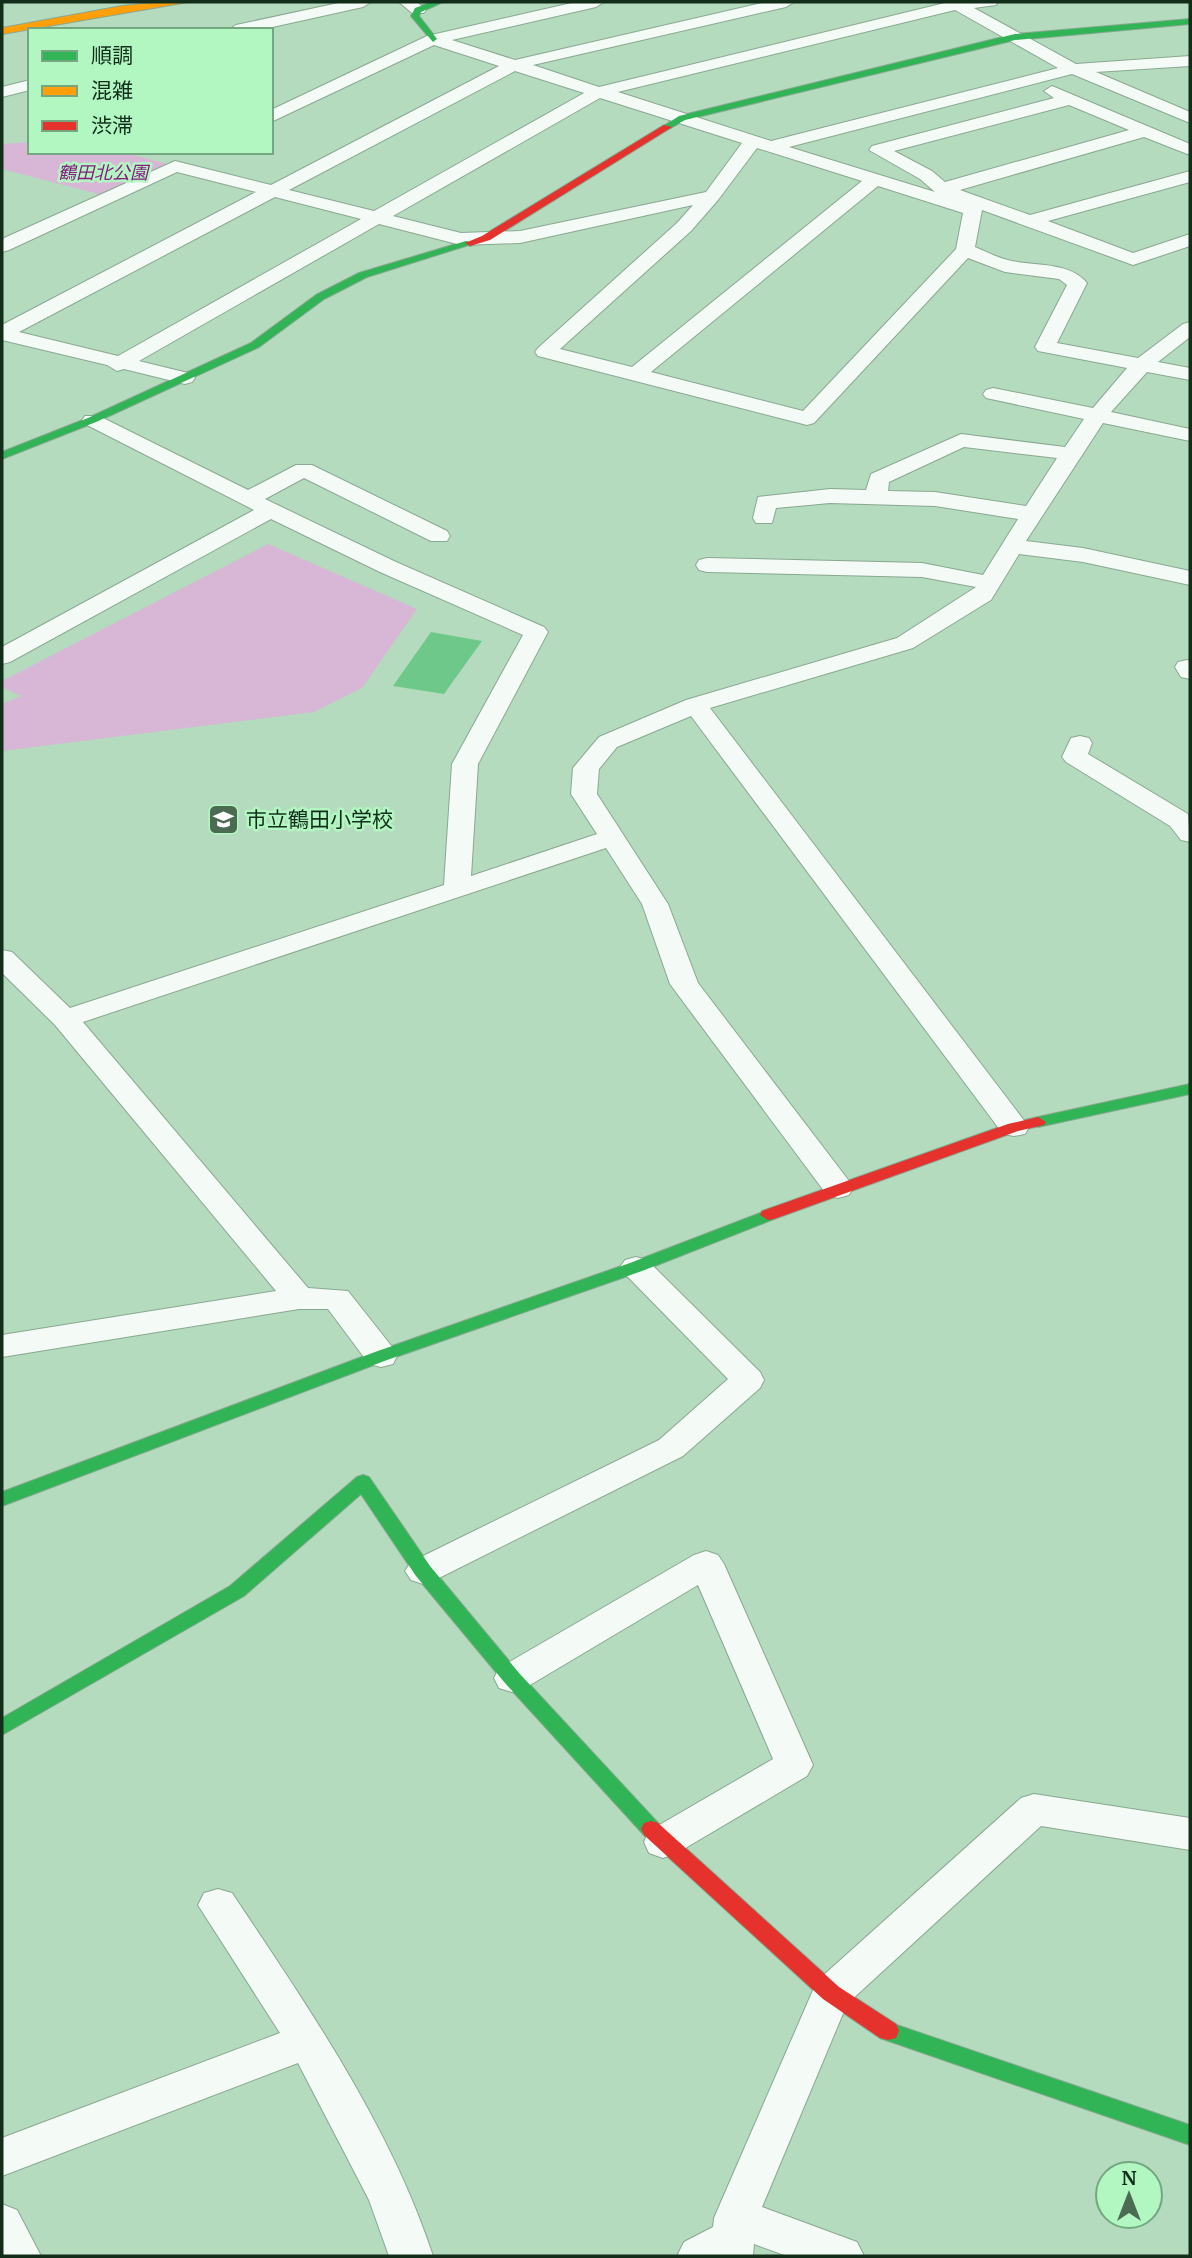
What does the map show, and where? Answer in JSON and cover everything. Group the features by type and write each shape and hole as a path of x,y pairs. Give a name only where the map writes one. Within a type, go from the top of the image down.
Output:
{"street":[{"path":"2,31 122,9 184,2"},
{"path":"245,28 363,2"},
{"path":"439,2 413,6 415,16 433,38 762,144 876,179 1030,221 1133,259 1190,240"},
{"path":"529,2 549,12"},
{"path":"273,116 433,38 596,2"},
{"path":"2,334 513,65 786,2"},
{"path":"119,364 598,92 954,3 990,2"},
{"path":"954,3 1073,69 1190,118"},
{"path":"2,456 92,420 255,345 320,297 363,275 486,238 682,118 1015,37 1190,21"},
{"path":"1071,99 878,150 926,175 935,193 973,210 965,250 807,419 545,352 684,227 762,144 1073,69 1190,61"},
{"path":"1028,81 1190,150"},
{"path":"2,92 28,86"},
{"path":"935,193 1145,131"},
{"path":"2,246 198,154"},
{"path":"175,166 461,239 520,237 712,196"},
{"path":"1030,221 1190,176"},
{"path":"636,374 876,179"},
{"path":"965,250 1005,266 1064,274 1077,283 1045,347 1190,374"},
{"path":"838,1188 684,984 655,904 584,794 586,768 608,742 695,705 905,643 983,595 1098,414 1164,344 1190,328"},
{"path":"2,334 184,378"},
{"path":"993,394 1190,435"},
{"path":"92,420 388,567 536,632 465,764 457,889"},
{"path":"876,497 879,479 961,440 1072,454"},
{"path":"248,499 304,470 439,536 388,567"},
{"path":"764,518 766,502 830,496 935,499 1032,514"},
{"path":"2,657 271,510"},
{"path":"1012,547 1083,555 1190,578"},
{"path":"707,565 922,570 990,583"},
{"path":"695,705 1014,1127"},
{"path":"1080,743 1075,757 1179,820 1190,834"},
{"path":"65,1019 611,838"},
{"path":"2,958 65,1019 299,1298"},
{"path":"2,1499 381,1356 636,1267 838,1188 1014,1127 1190,1089"},
{"path":"423,1571 671,1448 748,1380 636,1267"},
{"path":"2,1346 299,1298 337,1299 381,1356"},
{"path":"2,1727 237,1591 362,1482 423,1571 512,1678 663,1842 831,1993 893,2034 1190,2135"},
{"path":"512,1678 706,1564 794,1765 663,1842"},
{"path":"842,2256 725,2242 831,1993 1034,1809 1190,1834"},
{"path":"218,1905 308,2041 389,2195 411,2256"},
{"path":"2,2157 308,2041"},
{"path":"2,2224 19,2256"}],"green space":[{"name":"鶴田北公園","path":"28,142 28,154 130,154 175,166 106,196 2,169 2,144"},
{"path":"268,544 417,609 362,688 314,712 2,751 2,704 21,696 2,687 2,681"}],"shaded area":[{"path":"431,632 482,641 444,694 393,686"}],"traffic: fast":[{"path":"433,39 415,16 418,10 439,2"},
{"path":"667,127 682,118 1015,37 1190,21"},
{"path":"2,456 92,420 255,345 320,297 363,275 470,243"},
{"path":"1038,1122 1190,1089"},
{"path":"2,1499 381,1356 636,1267 768,1215"},
{"path":"2,1727 237,1591 363,1482 423,1571 512,1678 651,1829"},
{"path":"888,2031 1190,2135"}],"traffic: slow":[{"path":"2,31 122,9 184,2"}],"traffic: jam":[{"path":"470,243 486,238 667,127"},
{"path":"768,1215 1014,1127 1038,1122"},
{"path":"651,1829 831,1993 888,2031"}],"place":[{"name":"市立鶴田小学校","path":"223,820"}]}
